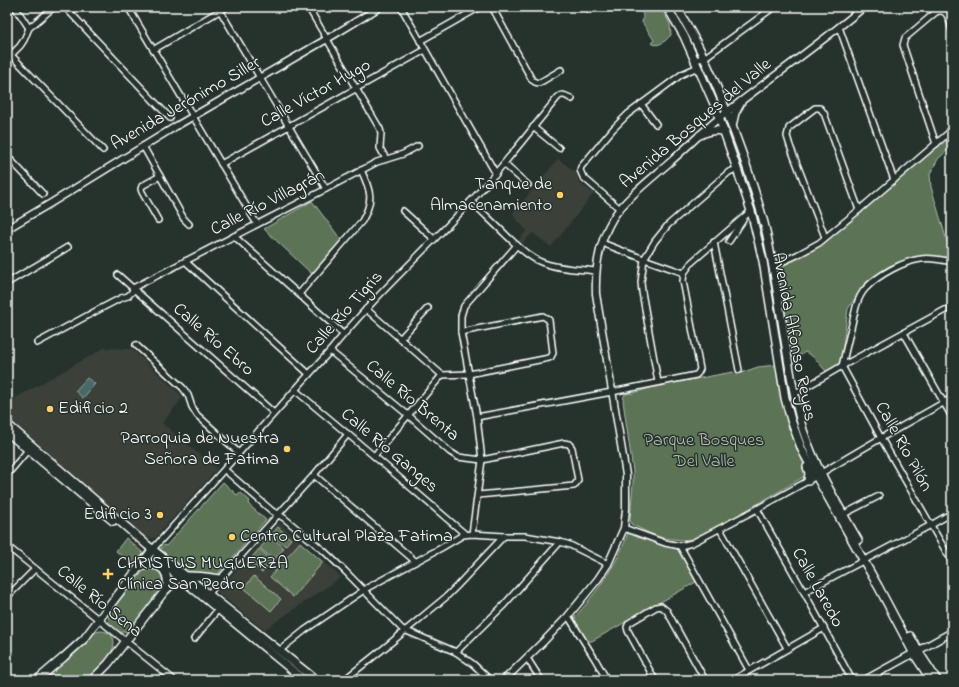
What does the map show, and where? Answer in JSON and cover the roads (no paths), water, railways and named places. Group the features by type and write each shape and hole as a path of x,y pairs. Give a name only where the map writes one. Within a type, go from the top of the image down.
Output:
{"main road":[{"name":"Avenida Alfonso Reyes","path":"668,7 684,36 715,106 738,169 748,213 763,261 791,420 802,450 841,515 898,623 931,680"},
{"name":"Avenida Alfonso Reyes","path":"677,7 704,58 727,113 762,215 766,230 794,394 803,430 818,475"},
{"path":"732,126 735,113 740,102"},
{"path":"700,135 710,130 725,132"},
{"path":"7,424 152,551"},
{"path":"7,432 220,607 304,680"},
{"path":"802,450 809,474 808,481"},
{"path":"37,680 84,639 152,551"},
{"path":"92,680 108,664 167,587 168,580 166,573 162,569 153,565 140,567"},
{"path":"184,577 209,594 220,607 279,651 313,679"},
{"path":"164,592 184,577 220,579"},
{"name":"Avenida Alfonso Reyes","path":"916,652 937,680"}],"street":[{"path":"15,7 29,28"},
{"path":"54,7 29,28 20,46 9,56 103,150"},
{"path":"65,7 170,118"},
{"path":"128,7 257,224"},
{"path":"153,50 219,9 226,7"},
{"path":"308,7 380,130 380,148 386,160"},
{"name":"Avenida Jerónimo Siller","path":"7,228 193,116 380,7"},
{"path":"401,7 496,174"},
{"path":"420,41 480,7"},
{"path":"492,7 532,80 539,83 561,70"},
{"path":"761,7 765,13"},
{"path":"620,209 583,177 580,170 581,167 613,129 640,104 774,7"},
{"path":"852,7 856,14"},
{"name":"Avenida Bosques del Valle","path":"504,680 568,616 598,579 608,564 624,528 626,509 626,475 596,302 595,285 596,271 602,243 609,226 620,209 634,194 700,135 760,86 864,7"},
{"path":"219,9 326,189"},
{"path":"936,144 903,43 905,38 939,10 946,14 952,30"},
{"path":"839,27 894,180"},
{"name":"Calle Víctor Hugo","path":"221,164 425,50"},
{"name":"Calle Río Tigris","path":"152,551 330,351 343,334 496,174 558,97 563,94 572,99"},
{"path":"640,104 656,124"},
{"path":"825,237 787,136 789,128 815,108 820,108 824,113 859,210"},
{"path":"533,127 559,148"},
{"path":"772,266 815,245 859,210 952,130"},
{"path":"143,146 184,219 189,224"},
{"name":"Calle Río Villagrán","path":"37,343 121,298 128,296 132,292 133,288 185,261 377,162 403,154 418,146"},
{"path":"7,156 43,194"},
{"path":"504,164 528,185"},
{"path":"658,382 642,292 641,282 644,260 655,241 668,225 729,172 738,169"},
{"path":"299,294 362,221 366,214 369,206 370,193 361,170"},
{"path":"158,220 141,189 142,186 160,176"},
{"path":"471,201 517,245 540,262 552,266 596,271"},
{"path":"403,211 434,240"},
{"path":"729,241 748,213"},
{"path":"477,417 696,375 700,369 683,281 684,273 692,262 748,213"},
{"path":"234,236 343,334"},
{"path":"714,242 739,370"},
{"path":"602,243 644,260 684,273"},
{"path":"472,534 482,460 477,417 461,332 461,316 464,306 517,245"},
{"path":"7,283 68,247"},
{"path":"842,366 856,307 866,288 881,276 909,262 930,258 952,262"},
{"path":"185,261 309,374"},
{"name":"Calle Río Ebro","path":"118,275 274,413"},
{"path":"400,339 428,308"},
{"path":"366,309 442,375 469,374 551,357 553,351 549,320 541,316 461,332"},
{"path":"794,394 945,310"},
{"path":"904,333 952,417"},
{"path":"136,345 186,392 197,415 240,453"},
{"name":"Calle Río Brenta","path":"330,351 454,455 482,460 564,443 571,446 578,480 576,484 572,486 478,495"},
{"name":"Calle Río Pilón","path":"842,366 881,438 952,562"},
{"path":"374,456 442,375"},
{"name":"Calle Río Ganges","path":"295,390 465,534"},
{"path":"624,528 665,543 680,546 692,543 808,481 952,398"},
{"path":"209,594 220,579 314,475 348,434"},
{"path":"7,475 28,450"},
{"path":"225,470 272,511 284,518 324,552 405,630 456,652 473,664 490,680"},
{"path":"314,475 415,561"},
{"path":"841,515 879,496"},
{"name":"Calle Laredo","path":"757,509 852,680"},
{"path":"804,592 952,513"},
{"path":"720,529 787,648"},
{"path":"279,651 305,630 363,590 465,534 525,536 560,542 570,545 608,564"},
{"path":"344,680 454,589 504,536"},
{"path":"456,652 503,606 560,542"},
{"name":"Calle Río Sena","path":"7,546 174,680"},
{"path":"680,546 750,670"},
{"path":"7,597 35,569"},
{"path":"655,680 627,627 628,623 656,607 661,606 667,611 705,680"},
{"path":"194,639 220,607"},
{"path":"568,616 595,659 606,680"},
{"path":"733,680 824,628"},
{"path":"865,680 952,632"},
{"path":"527,658 541,680"}],"water":[{"path":"87,378 95,384 83,398 75,391"}],"waterway":[{"path":"727,127 732,144"}],"place":[{"name":"Tanque de Almacenamiento","path":"560,195"},
{"name":"Edificio 2","path":"50,409"},
{"name":"Parroquia de Nuestra Señora de Fatima","path":"287,449"},
{"name":"Edificio 3","path":"160,515"},
{"name":"Centro Cultural Plaza Fatima","path":"232,537"},
{"name":"CHRISTUS MUGUERZA Clínica San Pedro","path":"108,574"}],"park label":[{"name":"Parque Bosques Del Valle","path":"704,451"}]}
